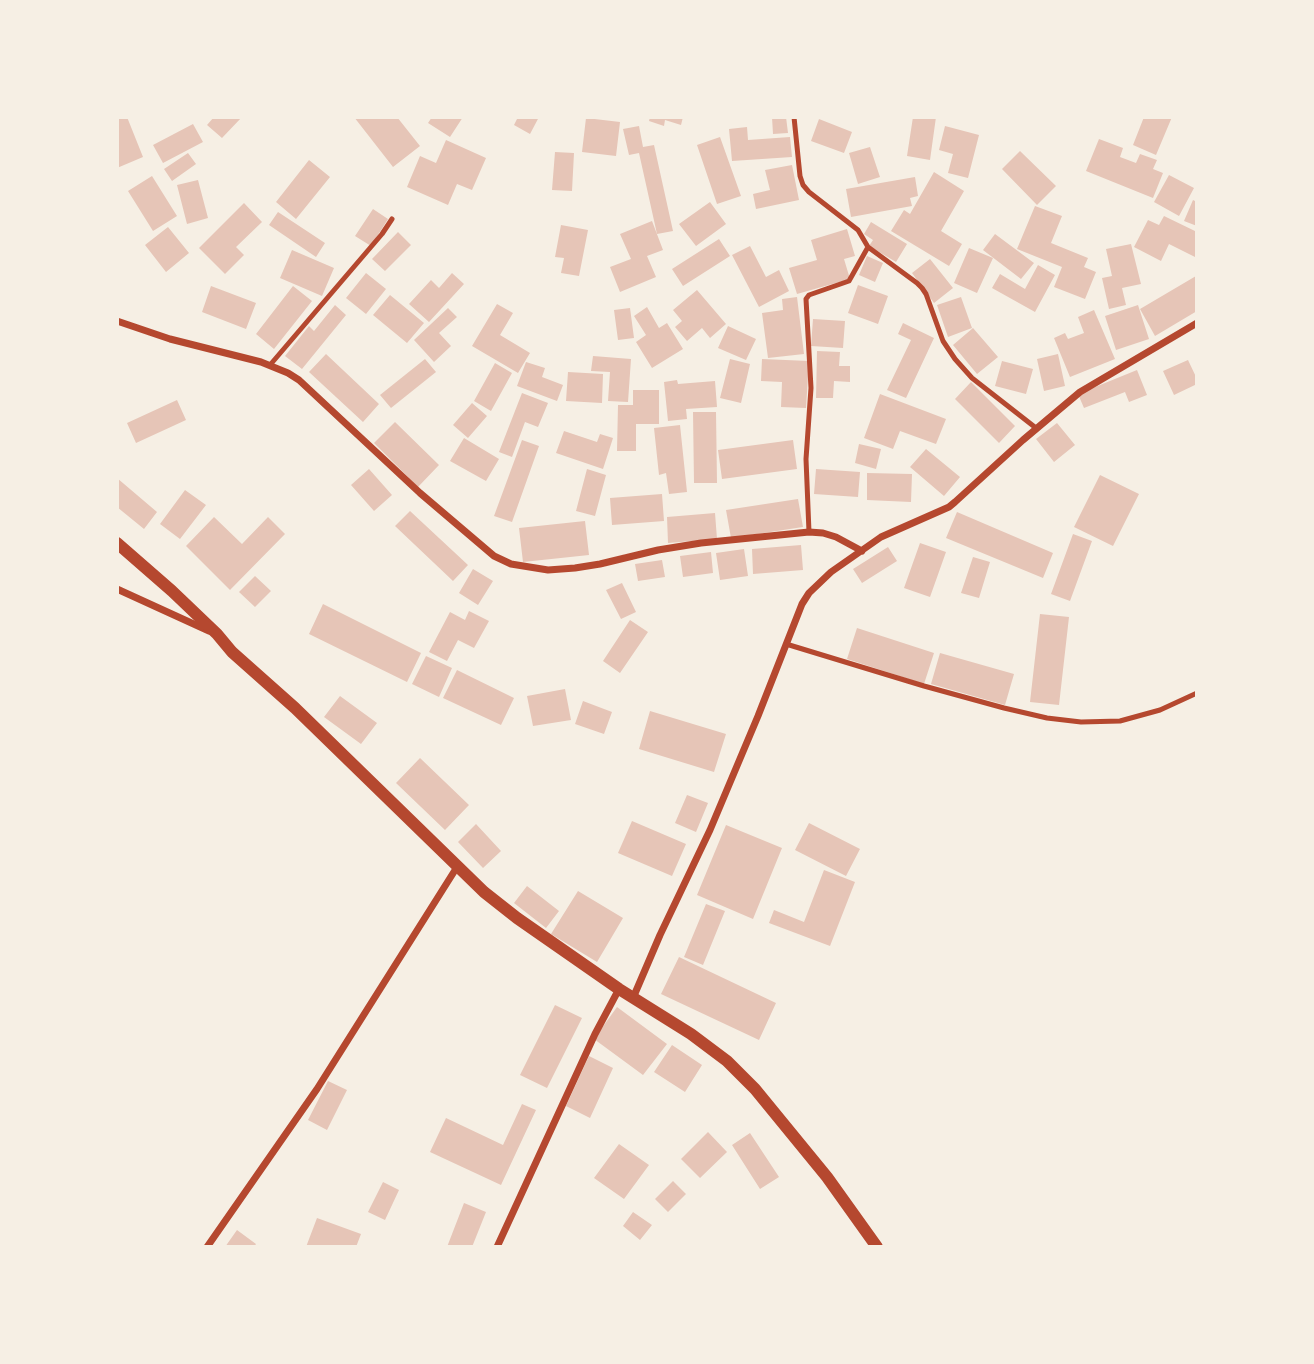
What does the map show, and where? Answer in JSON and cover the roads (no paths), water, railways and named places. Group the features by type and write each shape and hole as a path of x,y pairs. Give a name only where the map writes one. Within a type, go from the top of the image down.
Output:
{"street":[{"path":"117,321 270,365 299,380 420,493 494,556 511,564 548,570 575,568 701,543 809,532 836,537 862,551"},
{"path":"633,998 710,830 802,604 809,593 831,572 881,537 949,507 1080,392 1197,323"},
{"path":"117,543 172,591 232,652 295,708 484,892 619,989 691,1034 727,1061 755,1089 827,1177 877,1247"},
{"path":"117,589 217,634"},
{"path":"207,1247 317,1089 457,867"},
{"path":"497,1247 595,1034 619,989"}],"lane":[{"path":"794,117 803,185 858,230 868,247 922,288 943,341 955,359 972,378 1036,428"},
{"path":"270,365 392,219"},
{"path":"809,532 806,459 811,388 806,299 809,295 846,283 868,247"},
{"path":"786,644 964,697 1047,718 1081,722 1120,721 1160,710 1197,693"}]}
